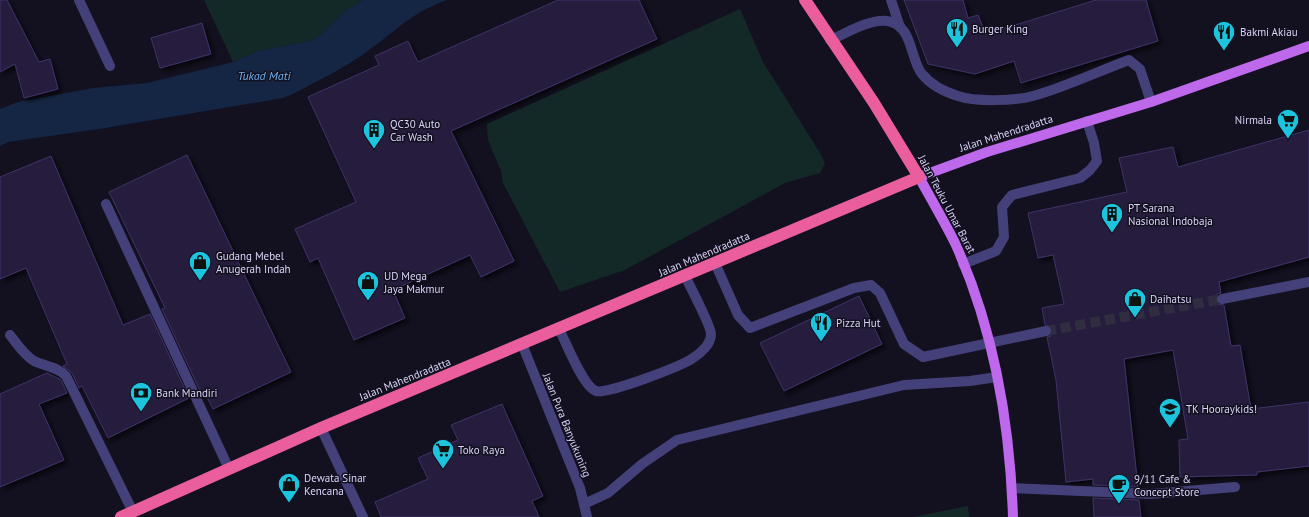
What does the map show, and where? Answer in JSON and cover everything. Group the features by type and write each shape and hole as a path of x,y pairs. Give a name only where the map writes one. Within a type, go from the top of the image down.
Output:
{"highway":[{"name":"Jalan Teuku Umar Barat","path":"805,0 830,40 874,103 920,177"},
{"name":"Jalan Mahendradatta","path":"121,517 321,428 920,177"}],"main road":[{"name":"Jalan Mahendradatta","path":"920,177 988,152 1151,102 1309,46"},
{"name":"Jalan Teuku Umar Barat","path":"920,177 955,243 988,342 1005,416 1012,488 1013,517"}],"street":[{"path":"80,0 110,66"},
{"path":"891,0 900,26 911,45 921,74 941,90 959,97 982,101 1032,97 1129,60 1140,69 1151,102"},
{"path":"830,40 870,24 888,21 900,26"},
{"path":"963,264 996,251 1004,237 1002,207 1012,195 1080,178 1090,170 1096,161 1094,144 1086,121"},
{"path":"106,204 229,469"},
{"path":"716,263 738,315 750,328 854,288 870,284 880,293 904,344 923,357 988,342 1046,331"},
{"path":"559,329 587,385 596,391 607,392 693,358 708,346 711,334 685,276"},
{"path":"1222,299 1309,282"},
{"path":"10,335 21,350 34,360 60,371 66,376 133,512"},
{"name":"Jalan Pura Banyukuning","path":"522,344 580,488 586,517"},
{"path":"584,504 608,492 642,464 677,440 904,385 970,381 997,377"},
{"path":"321,428 362,517"},
{"path":"1012,488 1151,494 1235,487"}],"green space":[{"path":"204,0 363,0 345,11 320,35 310,41 258,51 233,62"},
{"path":"740,9 763,62 825,163 820,173 785,183 625,270 560,292 503,183 501,171 488,140 487,124"},
{"path":"968,506 969,517 913,517"}],"water":[{"name":"Tukad Mati","path":"363,0 447,0 434,5 413,17 365,53 330,75 283,98 99,129 8,142 0,146 0,109 18,102 93,88 147,83 233,62 258,51 310,41 320,35 345,11"}],"building":[{"path":"0,0 7,0 39,62 50,59 58,89 24,98 15,64 0,72"},
{"path":"558,0 639,0 657,39 451,131 514,261 481,277 470,255 393,290 405,318 354,340 318,258 310,262 295,229 356,202 308,97 379,65 375,56 408,41 418,62"},
{"path":"904,0 963,0 968,18 978,15 986,34 1096,0 1146,0 1158,41 1021,83 1014,61 975,74 928,64"},
{"path":"202,23 211,54 160,68 151,38"},
{"path":"1309,130 1309,257 1219,282 1221,293 1217,294 1216,300 1217,304 1224,305 1231,346 1240,345 1251,409 1309,402 1309,466 1257,472 1257,475 1180,477 1179,440 1188,439 1173,350 1124,359 1138,487 1093,485 1093,479 1066,482 1056,380 1047,337 1051,336 1052,330 1051,326 1045,325 1042,308 1064,304 1053,255 1038,258 1028,213 1127,192 1119,158 1173,147 1178,167"},
{"name":"Gudang Mebel Anugerah Indah","path":"187,155 291,372 213,409 204,391 201,393 162,309 165,308 109,192"},
{"path":"51,156 123,325 150,314 189,398 108,438 82,386 79,388 72,373 63,366 67,364 26,268 0,279 0,177"},
{"name":"Pizza Hut","path":"859,296 882,344 784,391 760,343"},
{"path":"47,373 61,380 67,393 39,404 64,460 0,487 0,394"},
{"path":"502,404 543,496 532,501 539,517 381,517 375,502 428,479 418,458 458,440 451,425"},
{"path":"1093,498 1139,500 1141,517 1094,517"}],"tunnel":[{"path":"1046,331 1222,299"}],"place":[{"name":"Burger King","path":"957,48"},
{"name":"Bakmi Akiau","path":"1224,52"},
{"name":"Nirmala","path":"1288,140"},
{"name":"QC30 Auto Car Wash","path":"374,150"},
{"name":"PT Sarana Nasional Indobaja","path":"1112,234"},
{"name":"Gudang Mebel Anugerah Indah","path":"200,282"},
{"name":"UD Mega Jaya Makmur","path":"368,302"},
{"name":"Daihatsu","path":"1135,318"},
{"name":"Pizza Hut","path":"821,342"},
{"name":"Bank Mandiri","path":"141,412"},
{"name":"TK Hooraykids!","path":"1170,428"},
{"name":"Toko Raya","path":"443,470"},
{"name":"Dewata Sinar Kencana","path":"289,504"},
{"name":"9/11 Cafe & Concept Store","path":"1119,504"}]}
